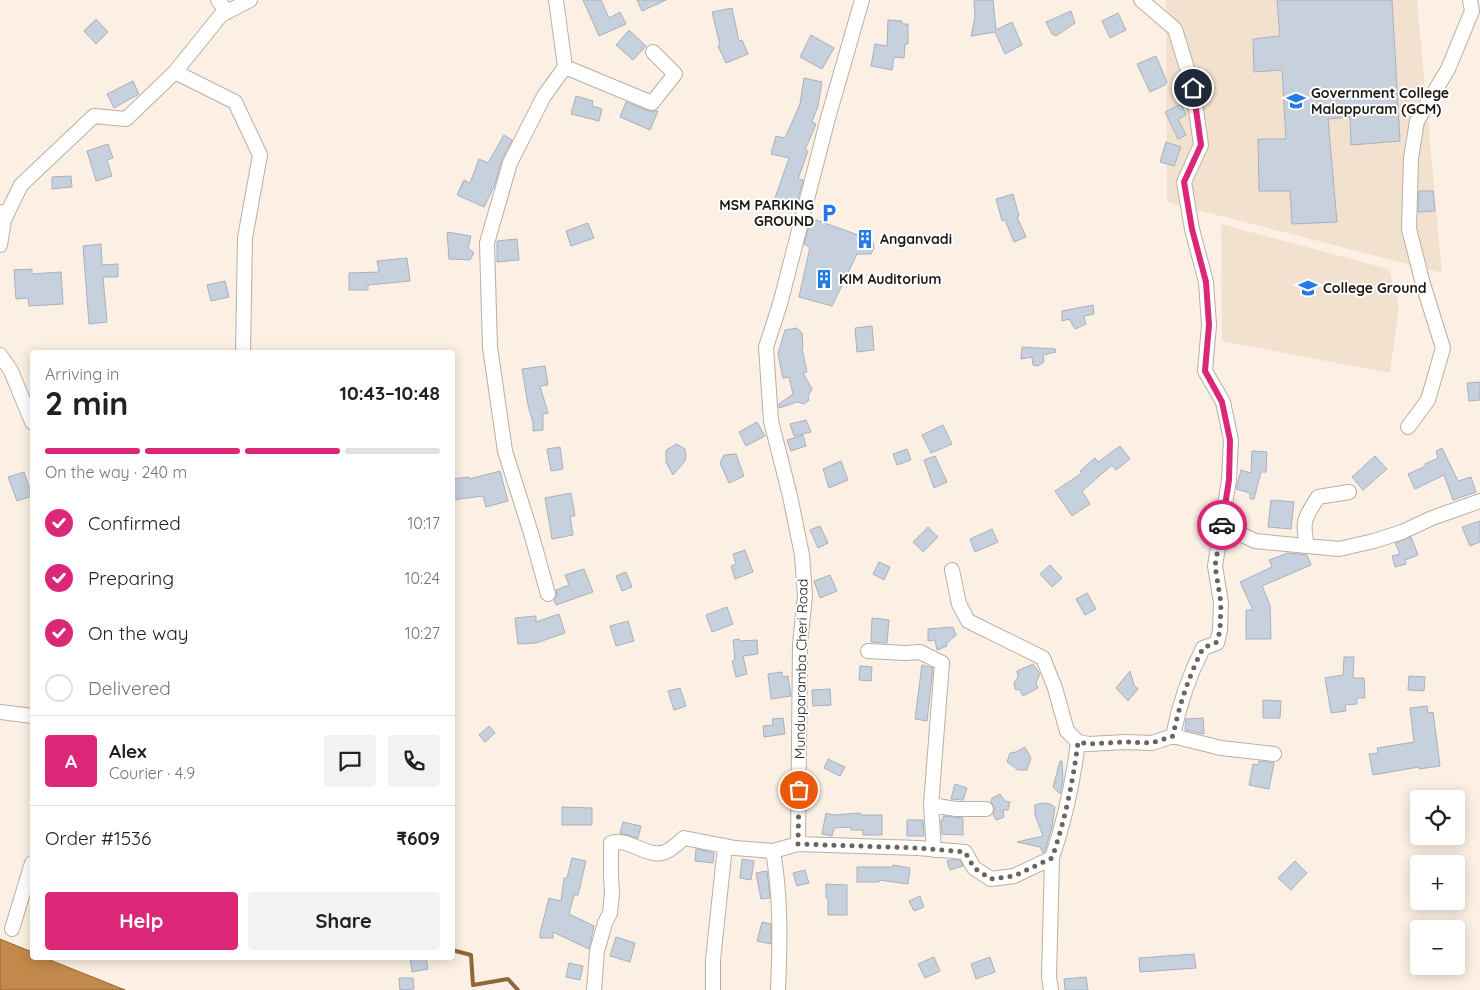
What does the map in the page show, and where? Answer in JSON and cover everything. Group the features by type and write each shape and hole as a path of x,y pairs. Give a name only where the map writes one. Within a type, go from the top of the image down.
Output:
{"street":[{"path":"0,245 2,216 21,186 94,116 126,119 176,72 222,8 250,0"},
{"path":"548,594 505,451 490,347 487,243 510,163 544,96 565,67 556,0"},
{"name":"Munduparamba Cheri Road","path":"798,844 800,644 805,596 802,555 771,421 766,348 782,296 828,118 862,0"},
{"path":"1141,0 1176,29 1193,88 1201,145 1184,182 1192,229 1206,282 1209,325 1205,371 1222,402 1230,440 1229,480 1215,566 1221,603 1220,630 1217,642 1203,648 1190,674 1173,736"},
{"path":"1408,427 1428,400 1443,348 1409,229 1411,158 1417,121 1448,69 1472,11 1470,0"},
{"path":"565,67 652,103 674,74 652,52"},
{"path":"176,72 235,102 260,155 245,238 243,350"},
{"path":"0,355 10,371 30,417"},
{"path":"1307,546 1303,527 1308,512 1318,497 1349,492"},
{"path":"1222,525 1255,541 1339,549 1402,532 1432,518 1480,501"},
{"path":"952,570 959,604 968,620 1043,658 1055,688 1067,731 1078,742 1089,744 1152,743 1173,736 1221,748 1274,754"},
{"path":"868,651 920,652 942,664 932,805 934,850"},
{"path":"0,712 30,716"},
{"path":"1052,990 1049,977 1052,858 1062,828 1073,781 1078,742"},
{"path":"932,805 956,809 986,809"},
{"path":"594,990 597,951 610,913 612,892 611,843 618,841 657,854 665,852 684,838 725,846 773,851 798,844 965,852 974,868 991,879 1014,876 1052,858"},
{"path":"713,990 713,960 725,846"},
{"path":"773,851 778,877 780,946 778,990"},
{"path":"12,929 30,870"}],"shaded area":[{"name":"Government College Malappuram (GCM)","path":"1166,0 1417,0 1442,273 1167,202"},
{"name":"College Ground","path":"1221,224 1389,269 1399,307 1390,373 1222,341"},
{"path":"0,939 30,951 30,960 50,960 125,990 0,990"}],"building":[{"path":"583,0 601,0 609,18 620,12 626,24 599,36"},
{"path":"637,0 666,0 642,11"},
{"path":"974,0 993,0 996,30 1012,22 1022,45 1005,54 995,32 971,36 975,17"},
{"path":"1277,0 1392,0 1400,141 1351,145 1350,117 1328,119 1337,222 1292,224 1290,191 1259,191 1258,139 1286,139 1282,70 1254,72 1253,39 1280,36"},
{"path":"732,8 739,41 742,40 748,54 726,63 718,46 720,45 712,12"},
{"path":"1071,11 1075,23 1056,36 1052,34 1046,22"},
{"path":"1118,13 1126,30 1110,38 1102,21"},
{"path":"96,19 108,32 96,44 84,31"},
{"path":"888,20 902,21 902,24 908,24 908,44 905,44 904,58 894,57 892,70 871,66 875,44 887,46"},
{"path":"629,30 646,46 633,60 616,45"},
{"path":"811,35 834,48 822,69 800,57"},
{"path":"1156,56 1167,82 1165,85 1150,92 1137,64"},
{"path":"804,78 822,82 818,106 812,122 816,124 805,150 808,151 798,179 803,180 796,206 775,198 789,158 771,154 776,136 785,138 800,104"},
{"path":"133,81 139,94 114,108 107,94"},
{"path":"576,96 593,101 592,106 602,109 599,121 571,114"},
{"path":"626,102 649,111 658,111 650,130 620,117"},
{"path":"1181,104 1186,115 1178,119 1186,135 1178,139 1165,112"},
{"path":"504,135 512,140 502,159 495,184 484,207 457,195 464,180 470,183 479,159 488,163"},
{"path":"1166,142 1181,147 1174,166 1160,162"},
{"path":"108,144 113,158 107,160 112,176 96,181 87,151"},
{"path":"71,176 72,187 52,189 52,177"},
{"path":"1419,191 1433,191 1435,211 1418,212"},
{"path":"1013,194 1019,216 1017,217 1026,237 1014,242 1005,220 1002,221 996,199"},
{"name":"KIM Auditorium","path":"811,218 858,235 858,230 871,231 874,248 871,254 857,254 832,306 799,297 810,247 804,244"},
{"path":"588,223 594,238 571,246 566,231"},
{"path":"447,232 471,236 468,248 474,253 470,260 449,259"},
{"path":"517,239 519,260 497,262 497,241"},
{"path":"101,244 102,265 118,264 118,277 103,277 107,322 89,324 83,246"},
{"path":"407,258 410,281 368,285 368,290 349,290 349,273 379,272 377,261"},
{"path":"32,269 32,274 61,272 63,304 29,306 28,298 16,299 14,270"},
{"path":"225,281 229,297 211,301 207,285"},
{"path":"1093,305 1094,314 1084,316 1086,324 1075,329 1069,319 1062,321 1062,311"},
{"path":"872,326 874,350 857,352 855,328"},
{"path":"797,328 802,333 802,348 807,372 803,373 812,389 808,396 809,400 804,404 797,402 779,408 779,404 793,394 789,377 783,378 778,354 785,330"},
{"path":"1022,347 1055,349 1056,352 1043,355 1044,362 1038,366 1033,365 1032,357 1021,359"},
{"path":"545,366 548,385 540,386 548,413 543,414 543,430 533,431 522,369"},
{"path":"1480,382 1480,400 1469,401 1467,383"},
{"path":"806,420 811,432 794,436 790,424"},
{"path":"757,422 765,436 746,446 739,432"},
{"path":"943,425 952,444 931,453 922,435"},
{"path":"803,435 806,446 791,451 787,440"},
{"path":"677,444 685,449 686,455 685,461 673,475 666,462 666,450"},
{"path":"1120,446 1130,459 1116,470 1112,465 1082,491 1090,504 1072,516 1055,491 1082,473 1080,471 1095,458 1098,462"},
{"path":"560,447 563,469 551,471 547,449"},
{"path":"1442,448 1458,481 1471,477 1476,492 1453,500 1444,475 1415,489 1408,474 1438,458 1436,451"},
{"path":"907,449 911,460 897,465 893,454"},
{"path":"1252,451 1267,452 1266,472 1261,472 1254,499 1250,499 1250,493 1236,489 1241,470 1251,473"},
{"path":"736,454 744,476 729,483 720,463 724,455"},
{"path":"935,456 947,482 934,488 924,460"},
{"path":"1375,456 1387,469 1363,490 1352,477"},
{"path":"841,461 848,480 829,488 823,469"},
{"path":"500,471 508,501 486,507 483,496 455,500 455,479 469,477 469,479"},
{"path":"24,472 30,490 30,497 17,501 8,477"},
{"path":"571,493 575,516 570,516 573,535 552,539 545,498"},
{"path":"1271,500 1294,502 1291,529 1268,527"},
{"path":"1480,521 1480,542 1470,546 1462,527"},
{"path":"820,526 828,543 818,548 810,530"},
{"path":"928,527 938,537 923,552 913,542"},
{"path":"992,529 998,542 975,552 970,539"},
{"path":"1411,537 1418,555 1405,560 1406,564 1395,567 1392,556 1400,554 1395,543"},
{"path":"745,550 753,572 735,579 731,566 736,564 733,554"},
{"path":"1288,553 1307,555 1311,565 1262,586 1270,605 1271,639 1246,639 1246,610 1253,610 1240,582 1272,567 1269,560"},
{"path":"879,562 890,567 884,580 873,574"},
{"path":"1050,565 1062,578 1052,587 1040,574"},
{"path":"584,569 593,592 556,605 554,600 557,596 556,590 569,585 565,575"},
{"path":"626,572 632,587 622,591 616,576"},
{"path":"830,575 837,591 820,598 814,581"},
{"path":"1087,593 1096,609 1085,615 1076,599"},
{"path":"727,607 733,624 712,632 706,615"},
{"path":"559,614 565,633 536,643 518,644 515,618 536,616 536,622"},
{"path":"872,618 889,620 887,643 871,642"},
{"path":"628,621 634,641 616,646 610,626"},
{"path":"953,627 956,635 946,644 947,646 937,650 935,640 928,641 928,629"},
{"path":"739,639 740,641 757,640 758,654 743,656 747,674 736,677 732,661 735,661 733,640"},
{"path":"1344,657 1354,657 1353,678 1364,678 1365,698 1357,698 1357,704 1345,705 1346,711 1331,713 1325,678 1343,675"},
{"path":"1033,664 1040,674 1036,683 1038,688 1023,696 1020,690 1015,689 1014,683 1018,677 1017,671"},
{"path":"922,665 933,668 927,721 915,719"},
{"path":"860,666 872,667 871,681 859,680"},
{"path":"1130,671 1134,685 1138,689 1128,701 1116,688"},
{"path":"782,672 782,677 788,676 791,696 771,699 768,674"},
{"path":"1409,676 1425,677 1424,691 1408,690"},
{"path":"680,688 686,706 674,710 668,691"},
{"path":"830,689 831,705 813,706 812,690"},
{"path":"1263,700 1281,701 1280,718 1263,718"},
{"path":"1427,706 1428,713 1433,712 1440,766 1419,769 1419,767 1373,775 1369,754 1378,753 1377,748 1414,742 1410,708"},
{"path":"783,718 785,734 764,737 763,726 773,725 772,719"},
{"path":"1203,718 1204,734 1185,730 1186,719"},
{"path":"489,726 495,733 485,742 479,735"},
{"path":"1025,747 1031,758 1027,770 1018,770 1007,762 1010,753"},
{"path":"828,759 845,767 840,776 824,768"},
{"path":"1060,761 1062,761 1063,781 1060,794 1053,787"},
{"path":"1259,761 1274,763 1269,789 1249,785 1253,764 1258,765"},
{"path":"955,784 967,788 963,800 951,799"},
{"path":"1000,794 1005,801 1010,802 1008,810 1003,810 1004,817 996,820 993,814 995,809 991,802 992,798"},
{"path":"1042,803 1055,807 1052,827 1043,853 1040,847 1017,842 1043,836 1035,815 1035,805"},
{"path":"562,807 592,808 592,825 562,825"},
{"path":"826,813 833,815 860,813 861,815 882,815 882,835 863,835 863,830 851,830 851,827 834,828 832,836 822,834"},
{"path":"943,816 963,818 963,835 942,834 941,820 943,820"},
{"path":"907,820 923,820 924,836 907,836"},
{"path":"623,822 641,826 638,838 620,833"},
{"path":"696,849 714,853 713,863 695,861"},
{"path":"572,858 586,861 578,895 574,895 569,914 594,926 589,949 553,932 553,938 540,938 549,898 561,901 564,878 567,878"},
{"path":"742,859 754,861 751,880 740,878"},
{"path":"960,860 963,866 950,870 947,861"},
{"path":"1295,861 1307,873 1291,890 1278,878"},
{"path":"893,865 910,868 908,884 879,880 879,882 857,882 857,867 893,867"},
{"path":"805,870 809,883 797,886 793,873"},
{"path":"767,871 770,898 761,899 756,873"},
{"path":"826,884 847,885 847,915 828,915"},
{"path":"920,896 924,907 914,911 909,901"},
{"path":"762,922 771,924 771,944 757,941"},
{"path":"616,937 635,943 630,962 610,956"},
{"path":"1194,954 1196,968 1140,972 1139,958"},
{"path":"934,957 940,971 925,978 918,964"},
{"path":"990,957 995,972 976,979 971,964"},
{"path":"410,960 426,960 428,969 412,972"},
{"path":"569,963 583,966 580,980 566,977"},
{"path":"1086,977 1088,990 1065,990 1064,979"},
{"path":"399,978 413,978 414,989 400,990"}],"waterway":[{"path":"455,951 471,955 473,985 508,979 518,990"}],"way so far":[{"path":"799,790 798,844 918,848 965,852 974,868 991,879 1014,876 1052,858 1062,828 1073,781 1078,742 1089,744 1152,743 1173,736 1190,674 1203,648 1217,642 1220,630 1221,603 1215,566 1222,525"}],"place":[{"name":"Government College Malappuram (GCM)","path":"1296,101"},
{"name":"MSM PARKING GROUND","path":"829,213"},
{"name":"Anganvadi","path":"865,239"},
{"name":"KIM Auditorium","path":"824,279"},
{"name":"College Ground","path":"1308,288"}],"route":[{"path":"1193,88 1201,145 1184,182 1192,229 1206,282 1209,325 1205,371 1222,402 1230,440 1229,480 1222,525"}]}
